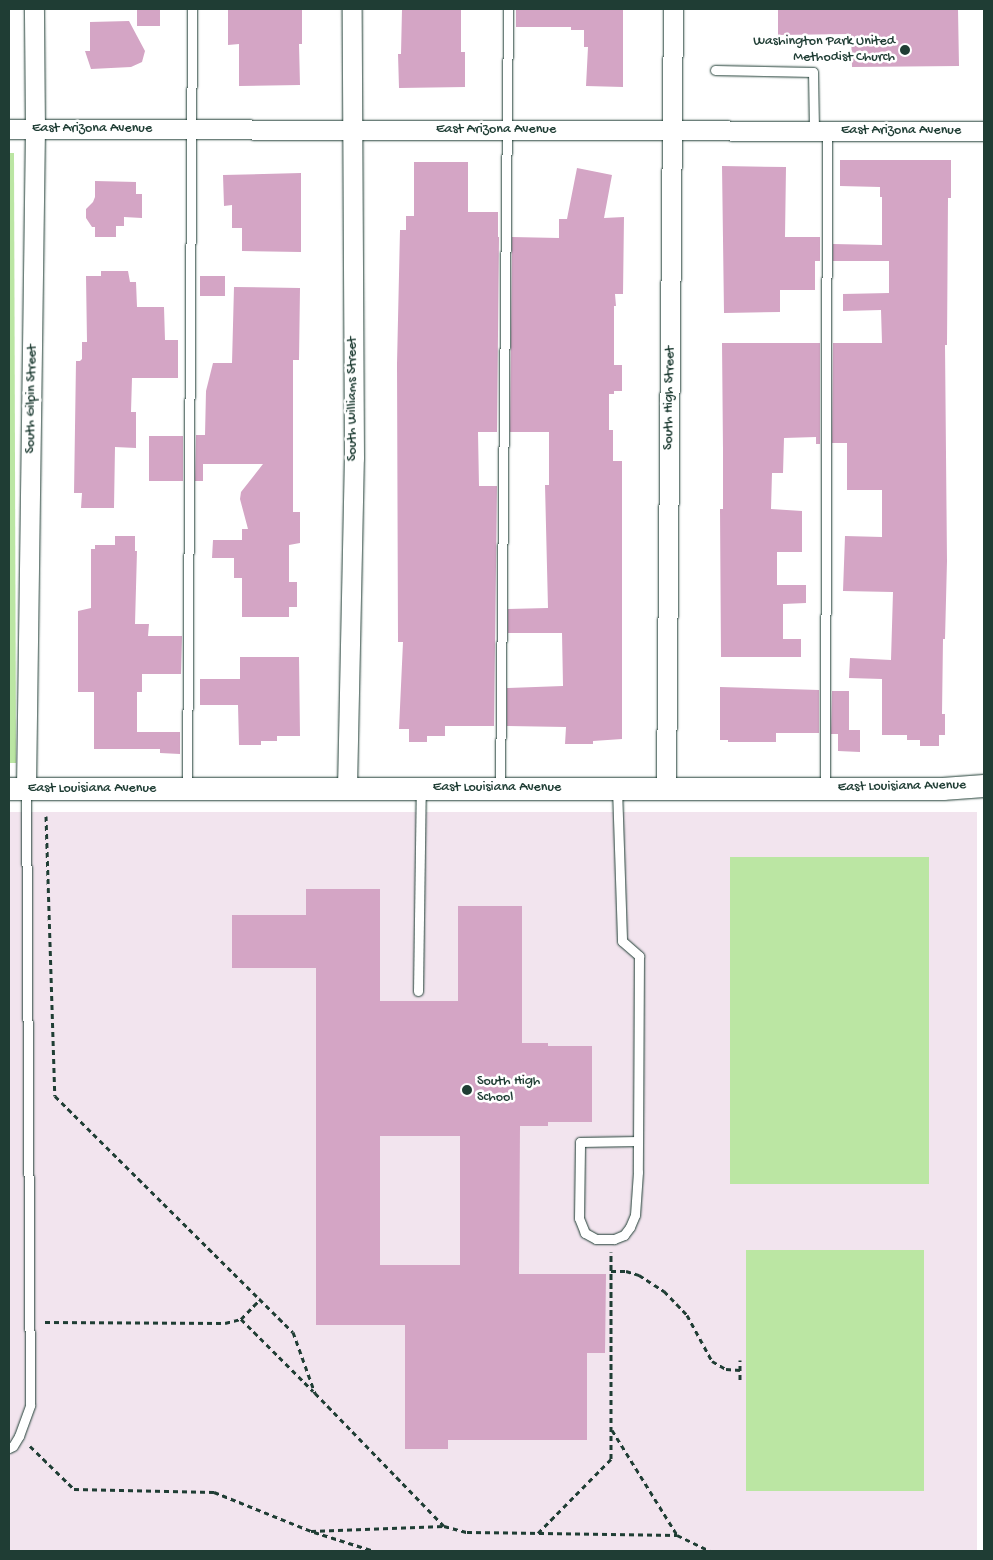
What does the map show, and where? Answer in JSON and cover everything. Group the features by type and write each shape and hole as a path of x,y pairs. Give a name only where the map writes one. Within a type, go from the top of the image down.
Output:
{"street":[{"name":"South Gilpin Street","path":"17,789 36,130 34,9"},
{"name":"South Williams Street","path":"347,788 354,458 352,9"},
{"name":"South High Street","path":"666,788 673,9"},
{"name":"East Arizona Avenue","path":"9,129 984,131"},
{"name":"East Louisiana Avenue","path":"17,789 825,788 984,786"}],"lane":[{"path":"187,788 192,9"},
{"path":"500,788 508,9"},
{"path":"715,70 813,72 820,131 825,788"},
{"path":"418,991 421,788"},
{"path":"618,788 622,940 639,956 638,1142 635,1215 624,1236 596,1239 585,1233 579,1218 580,1142 638,1142"},
{"path":"9,1448 13,1446 19,1436 30,1405 17,789"}],"path":[{"path":"46,816 55,1096 293,1332 315,1393"},
{"path":"538,1533 610,1459 610,1239"},
{"path":"610,1271 626,1271 640,1275 664,1291 687,1315 712,1361 726,1369 742,1370"},
{"path":"38,1322 225,1323 241,1319 260,1299"},
{"path":"241,1319 444,1526"},
{"path":"740,1360 742,1370 740,1380"},
{"path":"610,1428 677,1535"},
{"path":"19,1436 74,1489 214,1492 311,1531 374,1551"},
{"path":"311,1531 444,1526 467,1532 677,1535 710,1551"}],"shaded area":[{"path":"9,812 977,812 977,1551 9,1551"}],"green space":[{"path":"9,153 14,153 16,763 9,763"},
{"path":"730,857 929,857 929,1184 730,1184"},
{"path":"746,1250 924,1250 924,1491 746,1491"}],"building":[{"path":"137,9 160,9 160,26 137,26"},
{"path":"228,9 302,9 302,44 299,44 300,85 239,86 239,44 228,45"},
{"path":"402,9 461,9 461,52 465,52 465,87 399,88 398,54 401,54"},
{"path":"516,9 623,9 623,87 586,86 588,47 584,47 584,30 571,30 571,27 516,27"},
{"name":"Washington Park United Methodist Church","path":"778,9 958,9 959,66 852,67 851,34 778,35"},
{"path":"129,21 145,51 142,62 131,67 91,69 85,51 90,51 90,22"},
{"path":"840,160 951,160 951,198 948,198 947,345 945,345 947,561 942,714 945,714 945,735 939,735 939,746 920,746 920,740 907,740 907,735 882,735 882,679 849,678 850,658 891,660 893,592 843,591 845,536 882,537 882,490 847,490 847,443 832,443 833,343 882,343 881,310 843,311 843,294 889,293 889,261 833,261 833,244 882,245 882,197 880,197 880,187 840,186"},
{"path":"414,162 468,162 468,212 498,212 499,237 497,432 478,432 479,486 497,486 494,726 445,726 445,736 427,736 427,742 409,742 409,729 399,729 403,642 398,642 397,364 400,230 406,230 406,216 414,216"},
{"path":"722,166 786,167 785,237 820,237 820,261 815,261 815,290 780,290 780,312 724,313"},
{"path":"577,168 612,175 604,218 624,217 623,294 615,294 616,306 614,306 614,365 622,365 622,391 614,391 614,394 609,394 609,430 613,430 613,461 622,461 622,739 593,741 593,744 565,744 566,727 507,726 507,688 563,686 562,633 508,633 508,609 548,608 545,485 549,485 549,432 510,432 512,237 559,238 559,219 567,219"},
{"path":"301,173 301,252 242,251 242,228 232,228 232,205 224,206 223,175"},
{"path":"95,181 136,182 136,194 142,194 142,218 124,217 124,226 116,226 116,237 95,237 95,227 92,227 86,218 86,209 95,197"},
{"path":"101,271 128,271 130,282 136,282 137,307 164,307 165,340 178,340 178,378 132,378 131,412 136,412 136,448 115,447 114,508 81,508 82,493 74,493 76,361 82,359 82,342 87,342 86,276 101,276"},
{"path":"200,276 225,276 225,296 200,296"},
{"path":"234,287 300,288 299,360 293,360 293,512 300,512 300,543 289,545 289,582 297,582 297,607 289,607 289,617 242,617 242,578 234,578 234,558 212,558 213,540 242,540 242,529 248,529 240,499 241,492 263,464 203,464 203,481 195,481 196,435 205,435 206,391 213,363 232,363"},
{"path":"722,343 820,343 820,444 816,444 816,437 784,438 783,473 772,473 771,509 802,511 802,552 777,552 777,585 806,585 806,603 783,604 783,639 801,639 801,657 721,657 720,509 723,509"},
{"path":"149,436 183,436 183,481 149,481"},
{"path":"115,536 135,536 135,551 137,551 135,624 149,624 148,636 182,636 181,674 142,674 142,692 137,692 137,732 180,732 180,754 160,753 160,749 94,749 94,692 78,692 78,611 91,608 91,549 95,549 95,545 115,545"},
{"path":"240,657 299,657 300,736 277,736 277,741 261,741 261,745 239,745 238,705 200,705 200,679 240,679"},
{"path":"720,687 819,690 819,733 776,733 776,742 728,742 728,740 720,740"},
{"path":"832,691 849,691 849,730 860,730 860,752 838,751 838,734 831,734"},
{"path":"306,889 380,889 380,1001 458,1001 458,906 522,906 522,1043 548,1043 548,1046 592,1046 592,1122 548,1122 548,1126 520,1126 519,1274 606,1274 605,1353 587,1353 587,1440 448,1440 448,1449 405,1449 405,1325 316,1325 316,968 232,968 232,915 306,915","holes":["380,1136 460,1136 460,1265 380,1265"]}],"place":[{"name":"Washington Park United Methodist Church","path":"905,50"},
{"name":"South High School","path":"467,1090"}]}
